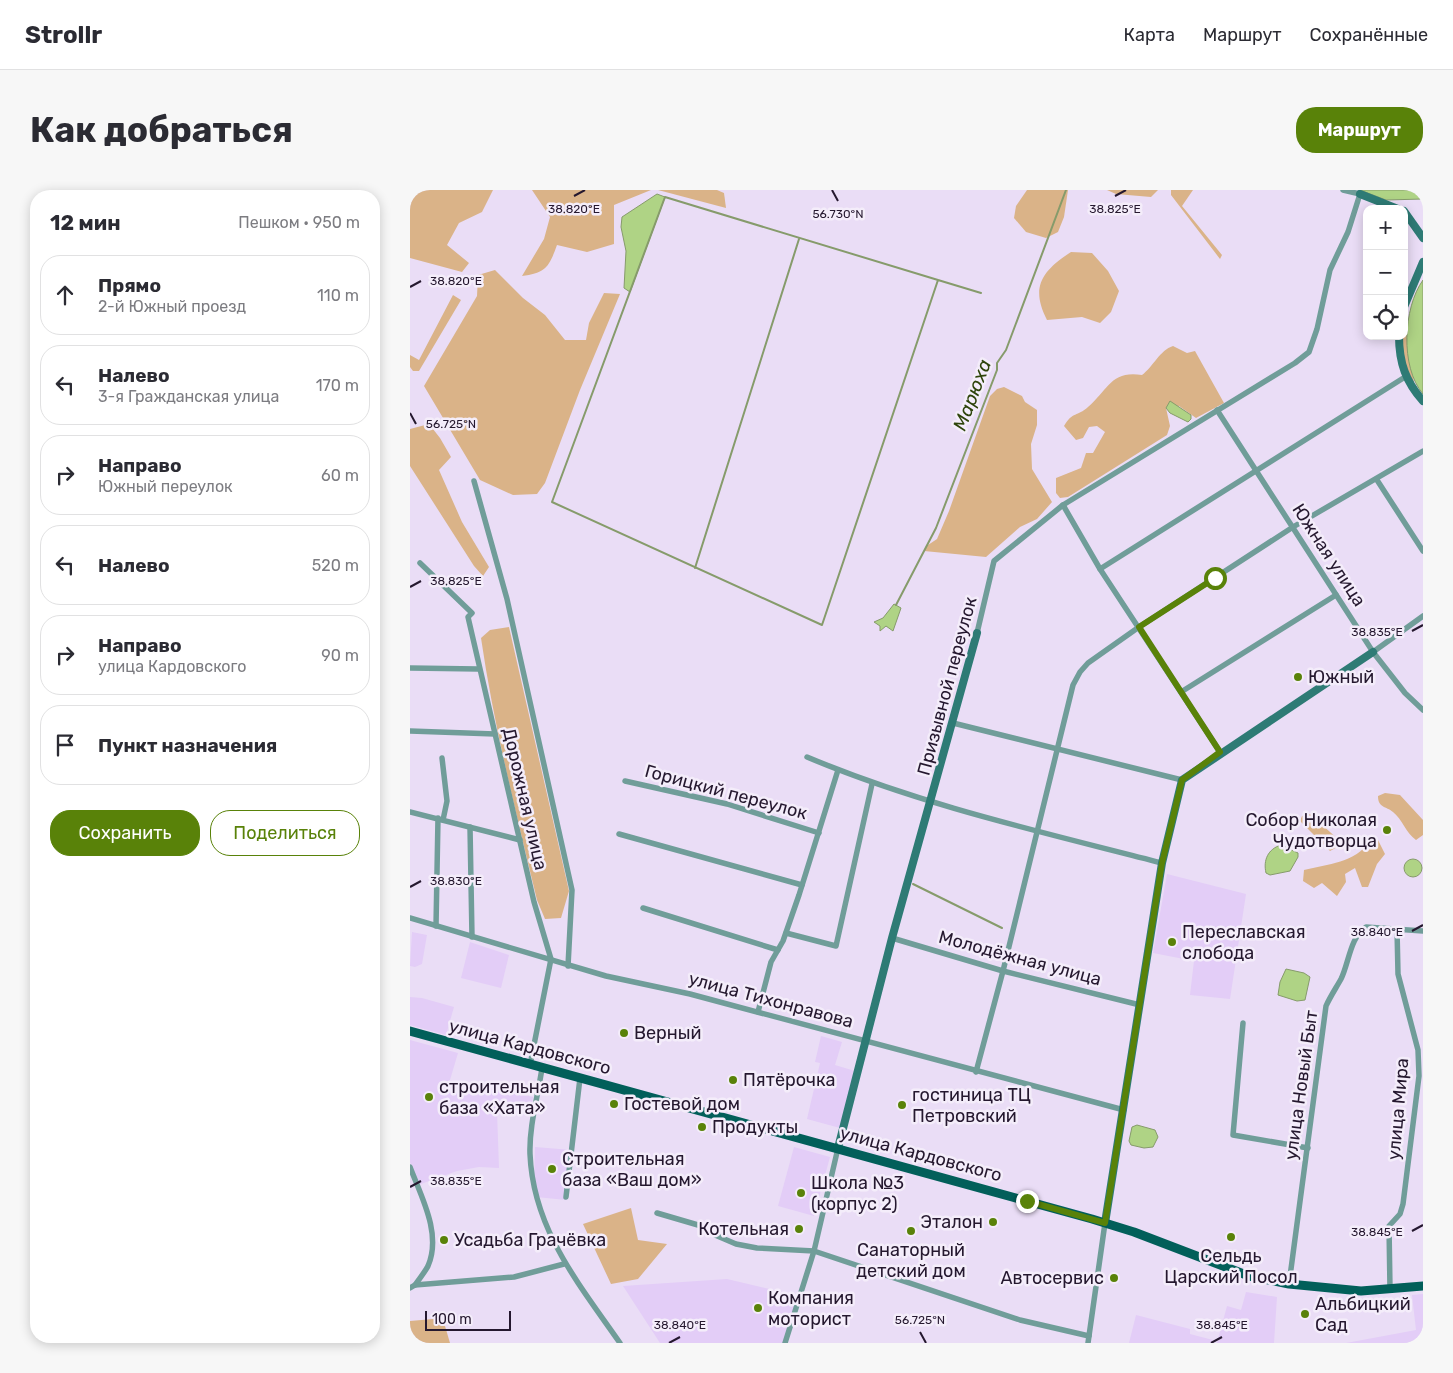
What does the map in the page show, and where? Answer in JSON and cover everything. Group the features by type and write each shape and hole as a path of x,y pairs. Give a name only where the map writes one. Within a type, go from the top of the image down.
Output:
{"main road":[{"name":"улица Кардовского","path":"410,1031 1105,1223 1249,1276 1289,1284 1360,1291 1423,1286"}],"street":[{"path":"1343,190 1360,194 1388,205"},
{"name":"Призывной переулок","path":"785,1343 814,1251 865,1040 978,633 994,561 1063,505 1295,363 1309,352 1317,329 1330,270 1348,232 1360,194"},
{"path":"1408,217 1423,238"},
{"path":"1408,298 1423,262"},
{"path":"1399,340 1405,377 1423,401"},
{"path":"1100,569 1405,377"},
{"name":"Южная улица","path":"1217,410 1373,652 1405,693 1423,710"},
{"path":"976,1072 1003,971 1073,685 1080,672 1088,663 1139,627 1293,527 1377,480 1423,451"},
{"path":"1377,480 1423,551"},
{"path":"474,481 507,599 572,890 568,966"},
{"path":"1063,505 1100,569 1220,752"},
{"name":"Дорожная улица","path":"420,563 472,612 468,617 478,669 534,902 551,958 530,1065"},
{"path":"1181,692 1336,595"},
{"path":"1088,1343 1162,863 1182,780 1220,752 1373,652 1423,616"},
{"path":"410,668 478,669"},
{"path":"953,723 1182,780"},
{"path":"410,731 495,734"},
{"path":"807,757 872,784 932,803 1162,863"},
{"path":"436,926 440,819 447,801 442,758"},
{"path":"758,1012 771,962 786,933 838,770"},
{"name":"Горицкий переулок","path":"625,781 727,804 819,833"},
{"path":"786,933 836,946 872,784"},
{"path":"410,812 520,840"},
{"path":"470,827 472,936"},
{"path":"619,834 802,885"},
{"path":"643,908 778,950"},
{"name":"улица Тихонравова","path":"410,918 551,958 568,966 758,1012 976,1072 1124,1110"},
{"name":"улица Новый Быт","path":"1289,1284 1326,1006 1340,980 1360,930 1366,927 1423,932"},
{"name":"улица Мира","path":"1390,1290 1389,1226 1400,1214 1403,1204 1419,1076 1418,1050 1398,974 1397,929"},
{"name":"Молодёжная улица","path":"892,938 1003,971 1140,1005"},
{"path":"1243,1023 1233,1135 1308,1148"},
{"path":"542,1068 530,1138 532,1181 541,1216 564,1264 620,1343"},
{"path":"566,1198 580,1078"},
{"path":"410,1167 431,1228 433,1249 428,1267 412,1286"},
{"path":"657,1214 698,1225 714,1236 736,1244 757,1248 814,1251 1020,1320 1090,1336"},
{"path":"412,1286 514,1277 564,1264"}],"shaded area":[{"path":"410,190 493,190 482,212 459,223 447,245 469,263 462,272 410,258"},
{"path":"532,190 651,190 614,205 614,244 587,252 557,245 552,259 546,268 530,275 522,276 544,239 550,217"},
{"path":"658,190 717,190 724,193 726,208"},
{"path":"1027,190 1068,190 1064,217 1058,232 1046,238 1026,232 1014,218 1016,206"},
{"path":"1107,190 1158,190 1151,197 1116,194"},
{"path":"1171,190 1193,190 1182,206 1222,255 1220,259 1171,195"},
{"path":"1360,190 1423,190 1423,199 1386,200"},
{"path":"657,194 665,197 630,292 624,288 626,251 621,227 622,217"},
{"path":"1071,252 1092,253 1108,271 1119,291 1111,312 1100,323 1082,317 1047,320 1042,308 1039,289 1046,273"},
{"path":"495,270 523,298 545,315 565,340 586,340 589,323 604,293 620,294 580,390 545,483 537,494 513,495 480,480 424,386 477,296 478,275"},
{"path":"1423,280 1423,394 1410,369 1408,353 1408,321 1416,292"},
{"path":"453,295 461,300 419,371 413,371 410,367 410,355 419,360"},
{"path":"1402,340 1408,340 1416,386 1412,386 1404,356"},
{"path":"1173,346 1187,353 1195,351 1224,403 1196,418 1179,406 1166,408 1170,426 1167,435 1068,497 1060,498 1056,493 1056,478 1081,468 1086,453 1093,453 1105,432 1097,426 1089,427 1083,438 1076,440 1064,426 1067,421 1095,401 1117,378 1132,374 1142,375 1164,351"},
{"path":"1004,387 1022,396 1025,402 1037,410 1037,425 1031,444 1032,469 1052,502 1037,519 1020,527 986,557 924,551 928,545 937,539 949,511 990,396 997,389"},
{"path":"1170,401 1191,415 1191,419 1188,422 1170,413 1166,408"},
{"path":"429,424 451,457 439,470 462,522 489,567 483,576 474,566 410,466 410,429"},
{"path":"894,604 901,608 893,631 886,626 880,631 880,626 874,622 883,618"},
{"path":"509,627 569,891 561,918 545,919 537,900 506,770 486,671 481,638 490,630"},
{"path":"1385,793 1400,795 1423,820 1423,835 1416,840 1409,834 1396,815 1379,803 1378,796"},
{"path":"1310,814 1340,841 1339,846 1330,851 1300,821 1302,816"},
{"path":"1378,840 1385,854 1377,864 1368,887 1362,887 1355,868 1345,874 1346,882 1337,896 1322,883 1314,888 1303,881 1304,870 1340,862 1357,854 1370,841"},
{"path":"1281,845 1298,853 1298,857 1290,871 1270,875 1266,873 1266,859 1273,849"},
{"path":"1413,859 1419,862 1422,868 1419,874 1413,877 1407,874 1404,868 1407,862"},
{"path":"1167,874 1246,894 1230,999 1190,995 1194,961 1153,953"},
{"path":"412,932 427,935 422,964 415,967 410,966"},
{"path":"470,942 509,955 501,988 461,978"},
{"path":"1286,969 1304,973 1310,977 1305,1000 1297,1001 1278,995 1280,982"},
{"path":"410,997 422,998 454,1007 446,1035 410,1025"},
{"path":"821,1036 842,1042 835,1065 855,1071 840,1128 807,1119 820,1063 815,1062"},
{"path":"410,1040 458,1053 450,1080 533,1097 530,1113 497,1111 499,1168 479,1167 457,1171 418,1185 410,1162"},
{"path":"1137,1125 1155,1130 1158,1137 1153,1147 1144,1148 1131,1145 1129,1141 1132,1127"},
{"name":"Строительная база «Ваш дом»","path":"535,1147 572,1150 566,1200 536,1197 534,1187"},
{"name":"Школа №3 (корпус 2)","path":"794,1147 830,1157 814,1216 778,1206"},
{"path":"631,1208 638,1240 667,1244 638,1279 611,1284 583,1224"},
{"path":"727,1279 799,1296 785,1343 660,1343 623,1286"},
{"path":"1246,1292 1277,1297 1274,1343 1217,1343 1227,1306 1241,1310"},
{"path":"1423,1294 1423,1343 1346,1343 1416,1330 1412,1295"},
{"path":"1136,1315 1190,1329 1190,1334 1213,1340 1213,1343 1129,1343"},
{"path":"433,1319 445,1326 450,1343 410,1343 410,1321"}],"waterway":[{"name":"Марюха","path":"896,605 936,528 997,370 997,363 1006,350 1066,190"},
{"path":"938,280 822,625 552,502 665,197 981,293"},
{"path":"695,568 799,239"},
{"path":"913,884 1002,928"}],"place":[{"name":"Южный","path":"1298,677"},
{"name":"Собор Николая Чудотворца","path":"1387,830"},
{"name":"Переславская слобода","path":"1172,942"},
{"name":"Верный","path":"624,1033"},
{"name":"Пятёрочка","path":"733,1080"},
{"name":"строительная база «Хата»","path":"429,1097"},
{"name":"Гостевой дом","path":"614,1104"},
{"name":"гостиница ТЦ Петровский","path":"902,1105"},
{"name":"Продукты","path":"702,1127"},
{"name":"Строительная база «Ваш дом»","path":"552,1169"},
{"name":"Школа №3 (корпус 2)","path":"801,1193"},
{"name":"Эталон","path":"993,1222"},
{"name":"Котельная","path":"799,1229"},
{"name":"Санаторный детский дом","path":"911,1231"},
{"name":"Сельдь Царский Посол","path":"1231,1237"},
{"name":"Усадьба Грачёвка","path":"444,1240"},
{"name":"Автосервис","path":"1114,1278"},
{"name":"Компания моторист","path":"758,1308"},
{"name":"Альбицкий Сад","path":"1305,1314"}],"route":[{"path":"1027,1201 1105,1223 1162,863 1182,780 1220,752 1139,627 1215,578"}]}
